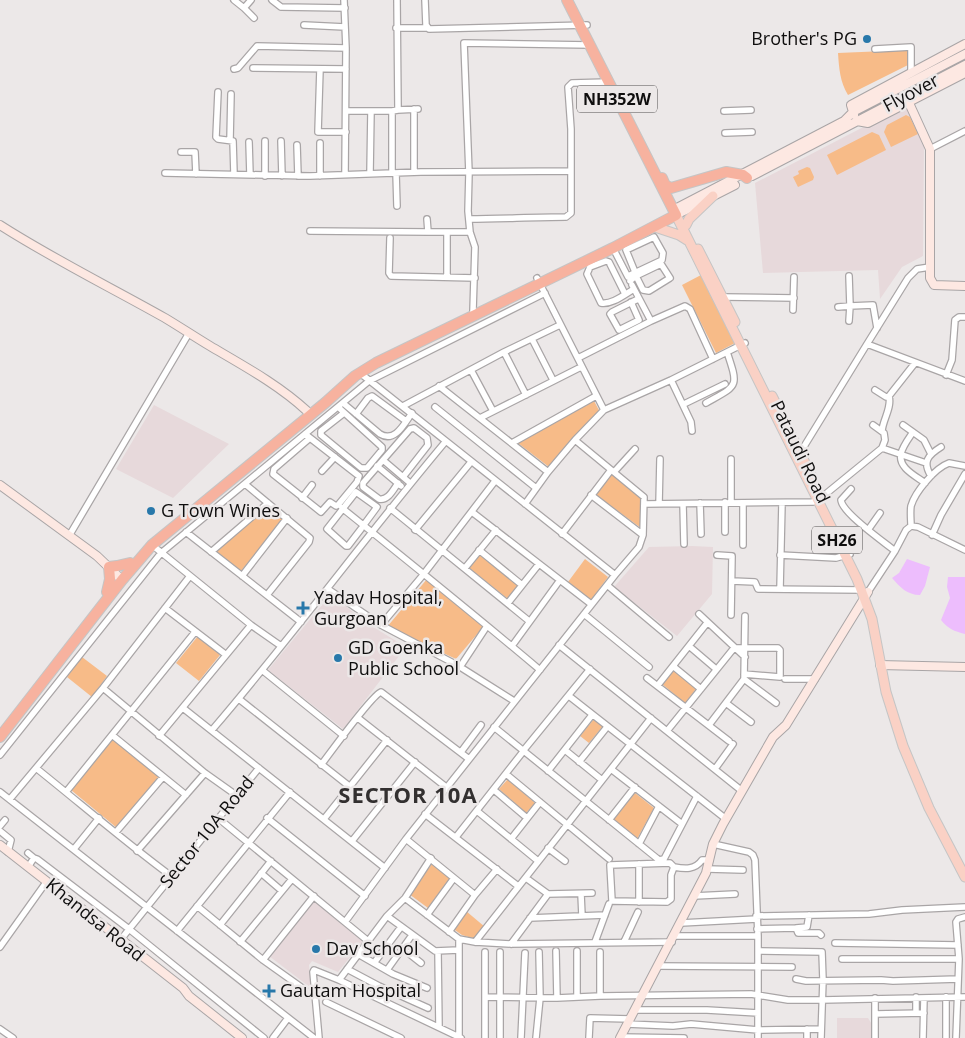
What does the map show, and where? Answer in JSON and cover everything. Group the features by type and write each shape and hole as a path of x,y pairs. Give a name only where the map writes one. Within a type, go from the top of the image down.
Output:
{"highway":[{"name":"NH352W","path":"567,0 583,26 665,185 671,188 695,182"},
{"name":"NH352W","path":"575,0 590,45 677,211"},
{"path":"669,197 695,182 726,172 745,177"},
{"path":"416,342 473,311 655,227 677,211"},
{"path":"0,737 121,578 130,562 154,536 374,358 416,342 677,211"},
{"path":"0,728 107,592 176,520 359,371"},
{"path":"107,592 110,579 109,567 130,562"}],"main road":[{"path":"686,225 689,219 713,196"},
{"name":"SH26","path":"677,211 724,297 743,344"},
{"name":"SH26","path":"677,211 688,240 743,344 848,555 864,593 872,619 883,665 886,692 903,746 921,791 965,865"},
{"path":"655,227 688,240"},
{"name":"SH26","path":"941,825 965,877"}],"street":[{"path":"234,0 254,18"},
{"path":"244,8 251,0"},
{"path":"272,0 281,7 344,8"},
{"path":"344,0 346,48 345,174"},
{"path":"396,206 394,173 397,0"},
{"path":"425,0 427,28"},
{"path":"304,25 345,27"},
{"path":"396,28 583,26"},
{"path":"473,311 476,247 470,232 469,219 464,43 590,45"},
{"path":"857,121 851,105 965,44"},
{"path":"234,69 238,68 257,46 346,48"},
{"path":"875,49 911,47 911,73"},
{"path":"677,211 713,196 844,121 853,112 965,54"},
{"name":"Flyover","path":"857,121 965,65"},
{"path":"253,68 346,69"},
{"path":"320,69 318,130 320,132 346,132"},
{"path":"677,211 857,121 868,122 965,73"},
{"path":"469,219 566,217 570,212 571,129 568,86 572,83 608,82"},
{"path":"218,92 217,138 230,140"},
{"path":"231,94 230,140 233,141 234,174"},
{"path":"909,102 930,149 930,278 934,285 965,286"},
{"path":"346,111 416,109 414,172"},
{"path":"724,111 751,110"},
{"path":"370,173 371,111"},
{"path":"930,149 965,131"},
{"path":"725,133 752,132"},
{"path":"265,141 265,176"},
{"path":"281,141 282,176"},
{"path":"249,142 250,175"},
{"path":"320,143 320,176"},
{"path":"297,145 298,176"},
{"path":"181,152 195,152 196,174"},
{"path":"165,173 320,176 414,172 570,171"},
{"path":"427,218 428,232"},
{"path":"0,225 248,368 289,396 307,412"},
{"path":"310,231 470,232"},
{"path":"446,277 447,232"},
{"path":"629,278 636,274 662,260 662,253 654,237 626,250 636,274 643,290 648,291 670,278 662,264 636,274"},
{"path":"390,238 390,275 475,278"},
{"path":"613,248 651,321"},
{"path":"626,294 609,262 606,261 590,267 587,274 601,303 608,303 626,294 634,289"},
{"path":"798,454 913,272 917,269 930,267"},
{"path":"849,276 850,321"},
{"path":"793,310 794,277"},
{"path":"538,280 604,410"},
{"path":"308,436 359,475 357,482 338,505 336,506 330,502 321,512 273,476 274,470 308,436 340,405 369,381 545,293"},
{"path":"724,297 794,298"},
{"path":"631,302 639,320 619,330 610,314 631,302 638,299"},
{"path":"838,307 873,305 877,328"},
{"path":"578,358 685,306 690,308 713,359"},
{"path":"946,375 952,360 955,320 959,317 965,317"},
{"path":"403,406 504,352 560,325"},
{"path":"69,536 101,485 189,333"},
{"path":"532,339 553,380"},
{"path":"525,504 548,472 604,410 671,380 743,344"},
{"path":"867,344 965,381"},
{"path":"504,352 526,396"},
{"path":"706,403 728,391 735,382 727,352"},
{"path":"882,431 884,419 889,409 889,396 915,363"},
{"path":"480,418 582,367"},
{"path":"471,370 493,411"},
{"path":"359,371 369,381 412,413 615,575"},
{"path":"671,380 684,404 691,422 692,431"},
{"path":"684,404 725,384"},
{"path":"439,386 548,472"},
{"path":"875,390 886,397 889,396"},
{"path":"356,414 368,398 372,396 406,421"},
{"path":"512,443 596,396"},
{"path":"340,405 344,413 382,446 382,450 367,468 361,468 321,436 321,430 344,413"},
{"path":"340,405 356,414 387,438 393,436 412,413"},
{"path":"435,407 536,488"},
{"path":"644,504 810,503 820,498 882,448 885,440 884,433 873,425"},
{"path":"903,425 926,442 931,454"},
{"path":"398,483 386,498 382,500 365,489 363,483 410,429 416,429 427,438 428,445 403,477"},
{"path":"913,432 900,454 904,468 925,483"},
{"path":"0,755 161,553 245,484 308,436"},
{"path":"346,922 446,787 591,604 640,547 643,535 644,497 575,440"},
{"path":"212,730 328,589 405,489 446,441"},
{"path":"931,476 926,468 926,463 931,454 941,447"},
{"path":"562,534 612,471 635,448"},
{"path":"882,448 926,463"},
{"path":"322,471 335,456"},
{"path":"659,504 660,459"},
{"path":"725,532 730,459"},
{"path":"383,460 410,483"},
{"path":"415,530 471,462"},
{"path":"911,526 911,505 931,476 949,463 965,466"},
{"path":"377,466 405,489"},
{"path":"932,535 941,515 965,474"},
{"path":"381,625 442,551 495,481"},
{"path":"245,484 287,518 310,540 267,595"},
{"path":"0,485 69,536 121,578"},
{"path":"302,498 312,485"},
{"path":"851,489 841,500 842,506 868,530 895,550"},
{"path":"356,492 376,505 376,509 362,528 348,546 327,530 327,526 356,492"},
{"path":"591,496 643,535"},
{"path":"743,502 743,545"},
{"path":"211,552 268,503"},
{"path":"700,503 701,534"},
{"path":"780,589 782,503"},
{"path":"683,504 684,544"},
{"path":"390,508 529,621"},
{"path":"341,509 370,534 375,534 540,670"},
{"path":"472,512 591,604"},
{"path":"868,530 880,513"},
{"path":"242,576 287,518"},
{"path":"684,1038 620,1038 644,996 708,869 713,844 773,737 786,725 864,593 895,550 906,530 911,526 918,527 965,550"},
{"path":"465,568 496,530"},
{"path":"186,532 301,622"},
{"path":"152,545 251,625 281,646"},
{"path":"479,550 522,585"},
{"path":"717,555 732,556 731,615"},
{"path":"780,555 822,558 836,558 848,555"},
{"path":"508,603 539,564"},
{"path":"10,799 103,688 190,576"},
{"path":"512,646 560,580"},
{"path":"732,581 755,582 758,589 864,593"},
{"path":"607,585 669,637"},
{"path":"328,589 381,625 460,667 514,701"},
{"path":"165,608 225,654"},
{"path":"584,614 649,667"},
{"path":"699,614 745,657"},
{"path":"709,725 744,677 746,648 745,616"},
{"path":"658,685 707,623"},
{"path":"159,736 225,654 251,625"},
{"path":"460,667 487,626"},
{"path":"66,792 196,632"},
{"path":"559,645 742,791"},
{"path":"688,646 716,669"},
{"path":"667,731 734,648 778,648 781,652 780,677 744,677"},
{"path":"883,665 965,667"},
{"path":"673,666 701,689"},
{"path":"456,837 590,669"},
{"path":"262,670 344,736"},
{"path":"744,677 776,703"},
{"path":"648,678 731,743 715,769"},
{"path":"785,678 815,678"},
{"path":"103,688 204,773 236,795"},
{"path":"321,765 378,693 383,692 469,759"},
{"path":"569,696 726,819"},
{"path":"239,699 350,786"},
{"path":"726,703 751,722"},
{"path":"183,708 259,768"},
{"path":"548,771 592,715"},
{"path":"358,718 446,787"},
{"path":"474,942 651,718"},
{"path":"461,752 481,725"},
{"path":"579,762 607,726"},
{"path":"494,727 522,752 658,860 662,860 696,796"},
{"path":"112,735 186,795"},
{"path":"324,819 387,740"},
{"path":"565,750 602,780"},
{"path":"352,841 415,762"},
{"path":"36,768 137,851 171,876"},
{"name":"Sector 10A Road","path":"119,941 259,768 385,868"},
{"path":"611,769 682,824"},
{"path":"137,851 204,773"},
{"path":"506,774 609,859"},
{"path":"116,832 163,777"},
{"path":"609,820 634,787"},
{"path":"494,790 527,818"},
{"path":"0,792 314,1038"},
{"path":"177,930 290,792"},
{"path":"511,839 540,802"},
{"path":"639,844 659,806"},
{"path":"477,810 538,861"},
{"path":"426,814 518,886"},
{"path":"74,849 99,818"},
{"path":"218,818 368,941"},
{"path":"267,818 365,896"},
{"path":"0,826 5,820"},
{"path":"0,831 11,840 2,849"},
{"path":"406,839 475,895"},
{"path":"713,844 749,852 755,860 758,932 758,1038"},
{"path":"548,848 565,861"},
{"name":"Khandsa Road","path":"2,849 28,867 46,883"},
{"name":"Khandsa Road","path":"2,849 131,951 183,988 189,996 242,1038"},
{"path":"28,853 129,929 264,1038"},
{"path":"28,867 34,858"},
{"path":"339,980 387,916 405,898 431,858"},
{"path":"674,866 672,870 670,900 612,901 610,864 670,863 674,866 693,868 697,867 702,860 709,860"},
{"path":"220,925 271,862"},
{"path":"639,864 639,902"},
{"path":"449,932 475,895 497,869"},
{"path":"708,869 742,870"},
{"path":"261,873 282,891"},
{"path":"427,915 454,878"},
{"path":"526,878 548,894 592,893"},
{"path":"240,942 292,879"},
{"path":"0,947 46,883"},
{"path":"511,944 548,894"},
{"path":"581,894 582,916"},
{"path":"694,896 735,894"},
{"path":"263,960 314,896"},
{"path":"405,898 459,939 474,942 511,944 624,942 758,932 807,927 809,915"},
{"path":"596,942 609,904"},
{"path":"196,906 263,960 315,997"},
{"path":"681,923 757,917 869,914 902,910 965,907"},
{"path":"624,942 638,912"},
{"path":"530,918 605,915"},
{"path":"387,916 435,951 459,950"},
{"path":"956,1038 959,959 956,922 958,918 965,917"},
{"path":"374,963 401,927"},
{"path":"796,928 798,934 819,933 821,935"},
{"path":"387,970 412,934"},
{"path":"318,1038 314,970 460,1037 459,939"},
{"path":"835,943 958,945"},
{"path":"402,948 421,963"},
{"path":"556,951 557,998"},
{"path":"577,951 578,997"},
{"path":"758,951 822,952 821,1038"},
{"path":"438,952 439,1027"},
{"path":"485,952 485,1038"},
{"path":"500,952 500,1038"},
{"path":"536,1038 540,998 539,952"},
{"path":"600,952 600,996"},
{"path":"521,1038 525,953"},
{"path":"358,954 387,970 427,988"},
{"path":"842,959 959,959"},
{"path":"658,966 792,967"},
{"path":"347,969 428,1008"},
{"path":"796,979 806,981 893,981 958,979"},
{"path":"485,997 557,998 752,994 788,1000 965,997"},
{"path":"916,997 916,1013"},
{"path":"946,997 946,1038"},
{"path":"875,998 875,1038"},
{"path":"923,1038 924,998"},
{"path":"326,1002 401,1038"},
{"path":"635,1010 707,1010 758,1013"},
{"path":"875,1014 924,1012"},
{"path":"273,1038 288,1018"},
{"path":"589,1038 590,1018 673,1026 691,1024 758,1030 821,1029"},
{"path":"0,1029 13,1038"},
{"path":"807,1029 807,1038"}],"shaded area":[{"path":"908,50 908,65 848,95 839,69 838,53"},
{"path":"906,105 924,141 923,256 902,267 880,299 878,270 763,273 755,183"},
{"path":"906,115 910,117 918,134 891,147 884,132 887,125"},
{"path":"872,132 879,135 886,150 837,175 827,155"},
{"path":"807,167 810,168 814,177 813,180 798,187 793,177 799,174 798,171"},
{"path":"701,275 735,343 716,353 682,285"},
{"path":"594,401 600,412 549,467 518,443"},
{"path":"154,405 229,444 173,498 116,469"},
{"path":"612,474 641,498 641,528 596,495"},
{"path":"267,506 283,519 241,571 216,551"},
{"path":"649,547 713,547 712,594 677,636 614,587"},
{"path":"480,555 518,585 508,599 469,568"},
{"path":"585,559 608,577 591,600 568,582"},
{"path":"907,559 930,567 925,586 920,595 908,592 892,578 899,573"},
{"path":"948,577 965,577 965,634 946,626 941,620 950,598 947,587"},
{"path":"427,579 484,626 456,659 387,627"},
{"name":"GD Goenka Public School","path":"331,594 365,622 406,647 343,729 268,670"},
{"path":"198,636 220,655 199,681 176,663"},
{"path":"82,657 107,676 92,697 67,677"},
{"path":"673,670 696,689 685,703 662,684"},
{"path":"594,719 603,726 589,743 580,736"},
{"path":"113,738 159,776 117,828 71,790"},
{"path":"508,779 535,803 526,813 499,789"},
{"path":"635,793 654,808 637,839 613,820"},
{"path":"432,864 450,878 428,908 409,894"},
{"name":"Dav School","path":"314,901 363,941 338,972 312,961 309,965 311,988 269,956"},
{"path":"466,911 485,927 475,939 462,935 452,928"},
{"path":"837,1018 868,1018 873,1026 873,1038 837,1038"}],"place":[{"name":"Brother's PG","path":"867,39"},
{"name":"G Town Wines","path":"151,511"},
{"name":"Yadav Hospital, Gurgoan","path":"303,608"},
{"name":"GD Goenka Public School","path":"338,658"},
{"name":"Dav School","path":"316,949"},
{"name":"Gautam Hospital","path":"269,991"}],"district":[{"name":"SECTOR 10A","path":"408,795"}]}
